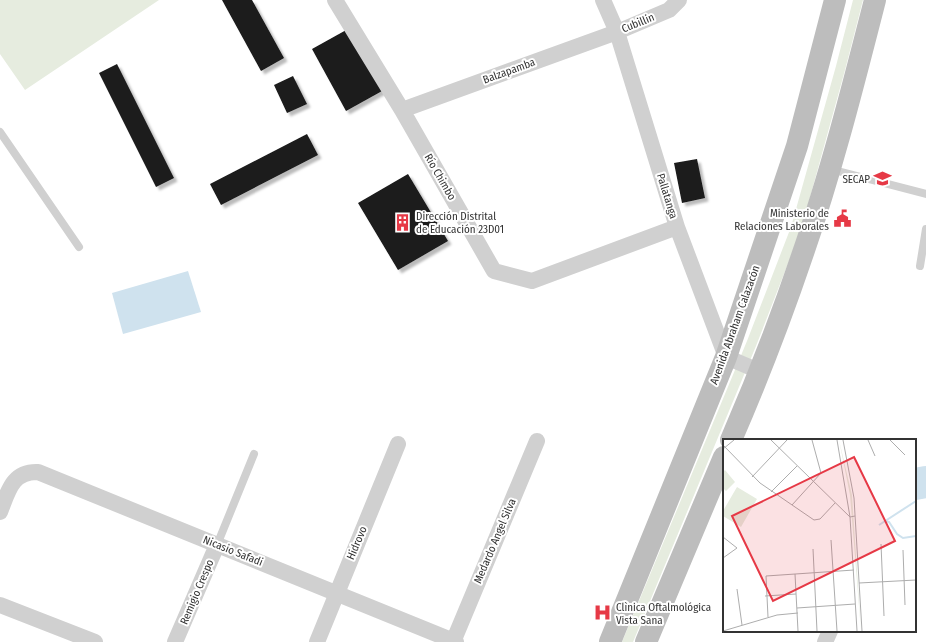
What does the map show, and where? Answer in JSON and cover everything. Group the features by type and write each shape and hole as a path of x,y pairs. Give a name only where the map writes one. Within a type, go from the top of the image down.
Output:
{"main road":[{"name":"Avenida Abraham Calazacón","path":"610,642 726,357 797,146 835,0"},
{"path":"731,439 759,371 802,256 829,169 875,0"},
{"path":"646,642 723,459"}],"street":[{"name":"Río Chimbo","path":"335,0 402,110 494,271 532,281 677,227"},
{"name":"Pallatanga","path":"603,0 617,32 677,227 726,357"},
{"name":"Cubillin","path":"617,32 669,10 678,0"},
{"name":"Balzapamba","path":"402,110 617,32"},
{"path":"726,357 759,371"},
{"name":"Medardo Angel Silva","path":"454,642 537,441"},
{"name":"Hidrovo","path":"317,642 398,444"},
{"name":"Nicasio Safadi","path":"0,512 12,484 19,476 29,472 38,472 454,642"},
{"name":"Remigio Crespo","path":"175,642 217,545"},
{"path":"0,605 95,642"},
{"path":"825,642 830,632"}],"lane":[{"path":"0,132 79,247"},
{"path":"829,169 926,194"},
{"path":"920,266 926,229"},
{"name":"Remigio Crespo","path":"217,545 254,454"}],"shaded area":[{"path":"0,0 159,0 25,90 0,54"},
{"path":"853,0 863,0 801,230 756,346 633,642 622,642 747,341 791,227"}],"water":[{"path":"188,271 201,312 123,334 112,293"}],"building":[{"path":"222,0 252,0 284,58 261,71"},
{"path":"348,29 382,91 346,111 312,49"},
{"path":"117,64 174,178 156,187 99,73"},
{"path":"293,76 307,104 287,113 274,85"},
{"path":"307,134 318,155 221,205 210,184"},
{"path":"697,159 705,198 682,203 674,163"},
{"name":"Dirección Distrital de Educación 23D01","path":"408,174 448,241 398,270 358,203"}],"waterway":[{"path":"916,484 926,482"}],"place":[{"name":"SECAP","path":"883,179"},
{"name":"Ministerio de Relaciones Laborales","path":"842,219"},
{"name":"Dirección Distrital de Educación 23D01","path":"403,222"},
{"name":"Clìnica Oftalmológica Vista Sana","path":"603,613"}]}
